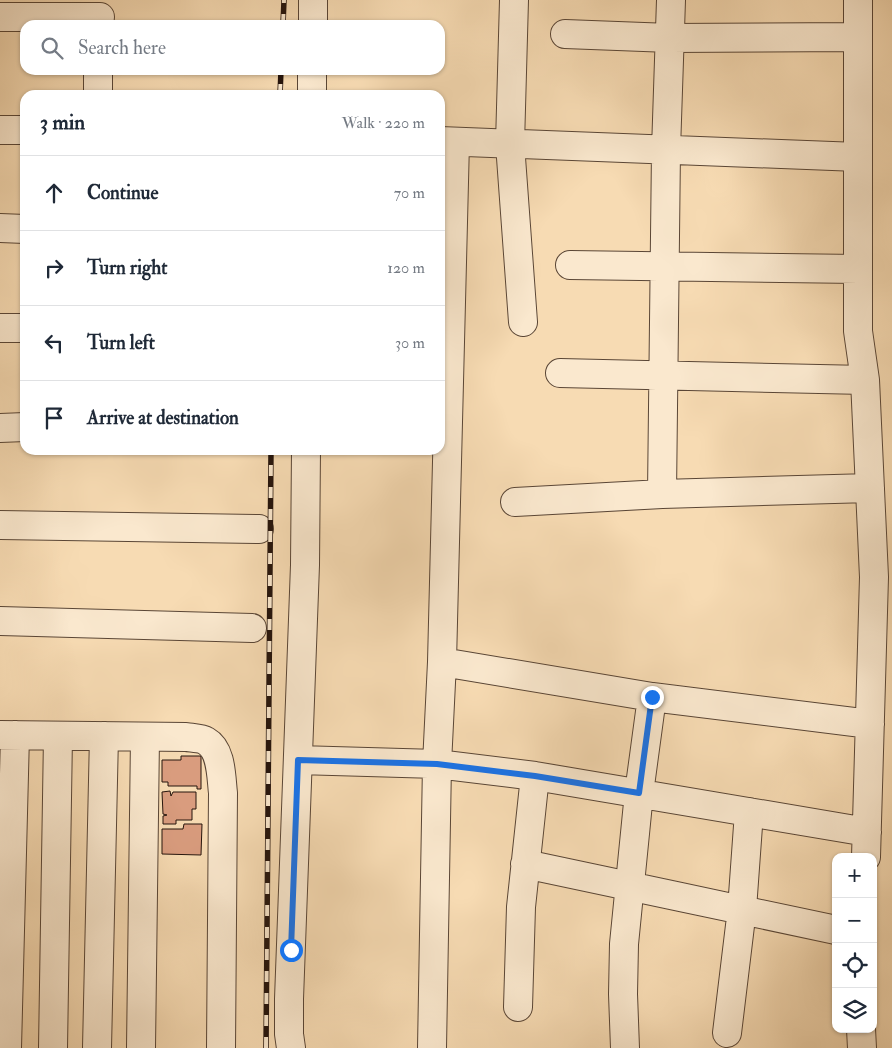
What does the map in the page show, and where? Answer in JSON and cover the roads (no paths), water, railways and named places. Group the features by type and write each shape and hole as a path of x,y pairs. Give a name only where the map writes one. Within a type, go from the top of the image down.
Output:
{"street":[{"path":"312,20 313,0"},
{"path":"514,0 510,144 523,322"},
{"path":"662,494 666,150 671,0"},
{"path":"298,760 437,764 535,776 749,812 866,844 874,577 865,380 858,332 858,0"},
{"path":"0,17 100,14"},
{"path":"565,34 670,38 858,37"},
{"path":"98,75 98,90"},
{"path":"312,75 312,90"},
{"path":"0,130 20,130"},
{"path":"445,402 448,141 858,157"},
{"path":"0,228 20,229"},
{"path":"570,265 858,268"},
{"path":"0,328 20,328"},
{"path":"560,373 865,380"},
{"path":"0,428 20,427"},
{"path":"290,1048 289,999 305,565 306,455"},
{"path":"432,1048 437,764 442,662 444,455"},
{"path":"515,502 662,494 870,488"},
{"path":"0,525 259,529"},
{"path":"0,621 252,628"},
{"path":"442,662 652,697 870,724"},
{"path":"625,1048 624,944 639,793 652,697"},
{"path":"7,1048 7,735 186,737 205,741 215,751 221,770 222,793 221,1048"},
{"path":"53,1048 58,736"},
{"path":"97,1048 104,736"},
{"path":"141,1048 145,737"},
{"path":"518,1007 521,908 535,776"},
{"path":"727,1033 742,909 749,812"},
{"path":"525,864 630,888 742,909 832,929"},
{"path":"861,1033 862,1048"}],"railway":[{"path":"283,20 284,0"},
{"path":"280,90 281,75"},
{"path":"266,1048 271,455"}]}
